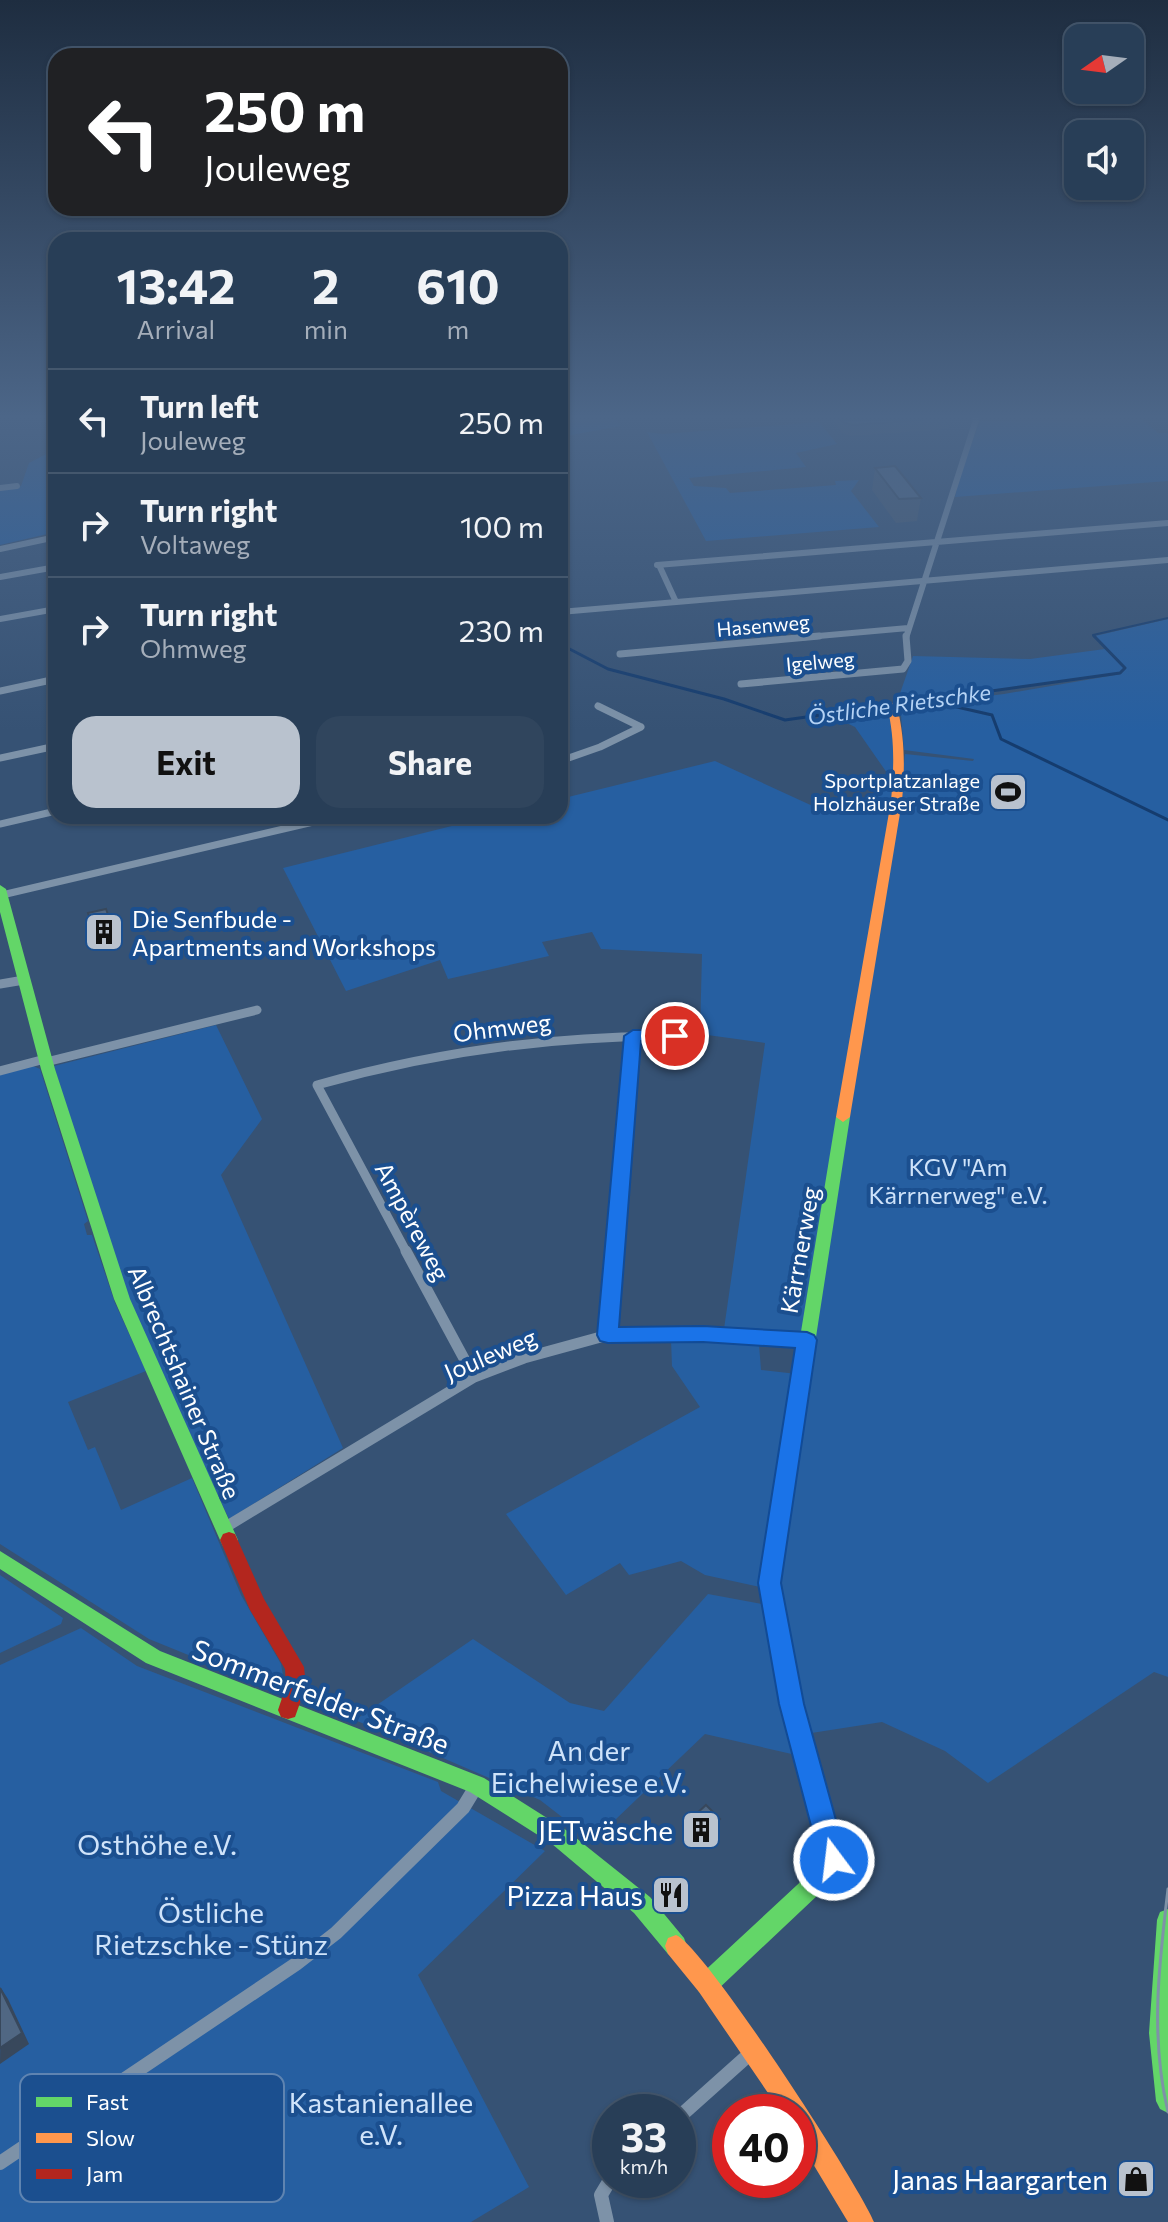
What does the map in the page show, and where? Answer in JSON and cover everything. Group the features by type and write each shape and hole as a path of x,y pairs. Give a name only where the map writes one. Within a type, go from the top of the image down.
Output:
{"street":[{"path":"908,628 941,524"},
{"path":"676,602 658,565 1160,524"},
{"path":"0,549 48,539"},
{"path":"568,611 1168,560"},
{"path":"0,577 48,568"},
{"path":"0,619 48,610"},
{"name":"Hasenweg","path":"620,654 908,628"},
{"name":"Igelweg","path":"741,684 903,669 908,661 905,648 908,628"},
{"path":"0,691 48,681"},
{"path":"568,758 641,727 598,706"},
{"name":"Kärrnerweg","path":"707,1984 830,1870 834,1860 797,1726 769,1583 881,887 893,832 900,751 898,719 892,706"},
{"path":"0,758 48,748"},
{"path":"0,824 48,813"},
{"path":"1,897 306,824"},
{"name":"Albrechtshainer Straße","path":"1,897 46,1061 122,1299 257,1604 294,1667 296,1686 288,1710"},
{"path":"0,984 24,980"},
{"path":"0,1071 257,1010"},
{"path":"608,1335 633,1036"},
{"name":"Ohmweg","path":"317,1085 441,1055 539,1042 633,1036 696,1037"},
{"name":"Ampèreweg","path":"317,1085 474,1377"},
{"name":"Jouleweg","path":"224,1528 474,1377 524,1358 608,1335 703,1334 807,1340"},
{"name":"Sommerfelder Straße","path":"0,1559 153,1657 477,1785 586,1857 642,1905 707,1984 783,2094"},
{"path":"132,2074 284,1972 326,1940 463,1808 477,1785"},
{"path":"1168,1920 1160,2005 1161,2056 1168,2101"},
{"path":"696,2102 755,2049"},
{"name":"Sommerfelder Straße","path":"816,2147 862,2222"},
{"path":"0,2163 20,2150"},
{"path":"601,2198 607,2222"}],"green space":[{"path":"0,524 48,524 48,534 0,545"},
{"path":"697,524 876,524 879,527 706,541"},
{"name":"KGV \"Am Kärrnerweg\" e.V.","path":"1168,619 1168,1677 1154,1672 988,1783 945,1751 882,1722 805,1734 775,1598 813,1334 724,1329 765,1043 700,1034 702,954 601,949 592,932 542,942 549,956 448,979 440,960 346,991 283,868 460,824 568,824 568,797 715,761 828,813 894,785 897,832 905,754 974,759 904,750 901,715 896,707 1004,694 1121,674 1126,668 1095,636"},
{"path":"1105,649 1124,668 1119,673 1000,691 897,702 913,656 1030,659"},
{"path":"889,707 896,735 894,783 855,727 830,715"},
{"path":"216,1025 262,1119 221,1175 343,1448 229,1519 126,1298 54,1066"},
{"path":"33,1066 40,1069 88,1221 84,1224 87,1235 92,1235 115,1303 146,1371 68,1402 88,1450 95,1447 121,1510 192,1478 241,1595 281,1664 283,1675 277,1685 267,1687 149,1639 0,1544 0,1075"},
{"path":"671,1340 759,1344 761,1370 797,1374 760,1587 705,1575 681,1561 629,1575 620,1563 566,1595 506,1514 700,1407 672,1366"},
{"path":"0,1575 63,1618 61,1624 0,1653"},
{"name":"An der Eichelwiese e.V.","path":"708,1594 762,1604 796,1755 705,1734 593,1841 540,1800 355,1720 473,1639 570,1703 604,1711"},
{"name":"Östliche Rietzschke - Stünz","path":"81,1628 137,1666 438,1782 441,1791 545,1851 418,1975 529,2187 471,2222 0,2222 0,1665"}],"building":[{"name":"Die Senfbude - Apartments and Workshops","path":"106,909 117,940 99,945 88,913"},
{"path":"706,1805 720,1819 697,1841 683,1826"},
{"path":"0,1988 22,2033 0,2048"}],"waterway":[{"name":"Östliche Rietschke","path":"1094,636 1168,618"},
{"name":"Östliche Rietschke","path":"568,648 608,669 724,699 785,720 1120,673 1125,668 1094,636"},
{"path":"935,702 992,715 1001,739 1168,820"}],"tram line":[{"path":"1168,1889 1158,2000 1159,2056 1168,2112"}],"traffic: fast":[{"path":"0,889 48,1069 122,1299 229,1540"},
{"path":"707,1984 830,1870 834,1860 797,1726 769,1583 843,1117"},
{"path":"0,1559 153,1657 477,1785 559,1837 642,1905 676,1946"},
{"path":"1168,1920 1160,2033 1168,2101"}],"traffic: slow":[{"path":"843,1117 897,801 898,731 892,706"},
{"path":"676,1946 707,1984 783,2094"},
{"path":"816,2147 862,2222"}],"traffic: jam":[{"path":"229,1540 257,1604 294,1667 296,1686 288,1710"}],"place":[{"name":"Sportplatzanlage Holzhäuser Straße","path":"1008,792"},
{"name":"Die Senfbude - Apartments and Workshops","path":"104,932"},
{"name":"JETwäsche","path":"701,1830"},
{"name":"Pizza Haus","path":"671,1895"},
{"name":"Janas Haargarten","path":"1136,2179"}],"route":[{"path":"675,1036 633,1036 608,1335 703,1334 807,1340 769,1583 797,1726 834,1860"}],"park label":[{"name":"Osthöhe e.V.","path":"157,1844"},
{"name":"Kastanienallee e.V.","path":"381,2118"}]}
